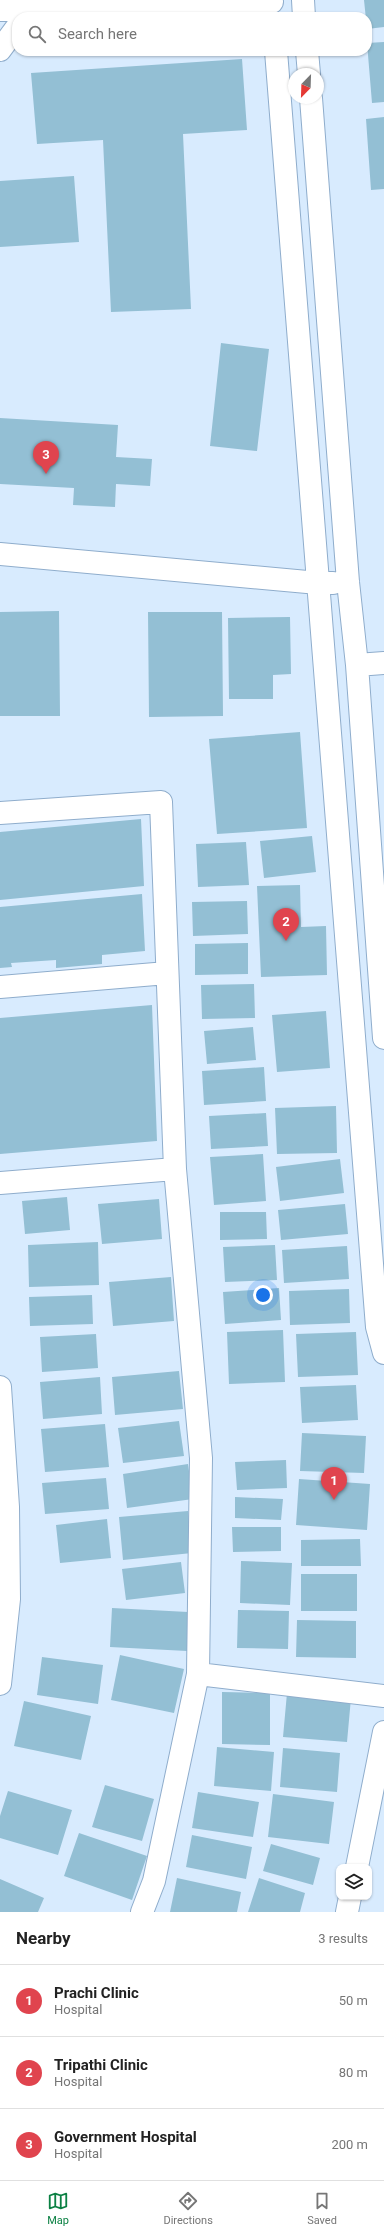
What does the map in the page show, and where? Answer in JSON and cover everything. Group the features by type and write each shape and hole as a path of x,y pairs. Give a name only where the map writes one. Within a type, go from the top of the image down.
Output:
{"street":[{"path":"303,0 304,12"},
{"path":"58,12 273,6"},
{"path":"0,10 15,12"},
{"path":"0,50 12,30"},
{"path":"276,56 377,1327 384,1353"},
{"path":"307,56 308,68"},
{"path":"311,104 348,582 357,665 384,1038"},
{"path":"0,554 318,583 348,582"},
{"path":"357,665 384,663"},
{"path":"0,813 161,802 175,1169 201,1458 198,1674 154,1881 142,1912"},
{"path":"0,987 167,973"},
{"path":"0,1183 175,1169"},
{"path":"0,1386 8,1507 9,1598 0,1684"},
{"path":"198,1674 384,1696"},
{"path":"358,1864 384,1732"},
{"path":"347,1912 349,1900"}],"building":[{"path":"364,0 384,0 384,27 372,28 372,12 365,12"},
{"path":"384,42 384,102 372,103 368,56 372,56 372,43"},
{"path":"242,59 247,130 183,134 191,309 111,312 103,140 37,144 31,73"},
{"path":"384,117 384,189 371,190 366,119"},
{"path":"74,176 79,242 0,247 0,181"},
{"path":"221,343 269,349 257,451 210,446"},
{"path":"0,418 118,425 116,457 152,459 150,486 116,484 115,507 73,505 74,488 0,484"},
{"path":"59,611 60,716 0,716 0,612"},
{"path":"148,612 222,612 223,716 149,717"},
{"path":"290,617 291,674 273,675 273,699 229,699 228,618"},
{"path":"300,732 307,828 217,834 209,739"},
{"path":"141,819 144,886 0,900 0,832"},
{"path":"312,836 316,872 264,878 260,841"},
{"path":"246,842 249,885 198,887 196,844"},
{"path":"300,885 301,927 326,926 327,975 261,977 257,886"},
{"path":"142,894 145,951 102,955 102,964 56,968 56,960 11,963 12,967 0,968 0,907"},
{"path":"247,901 248,934 193,936 192,902"},
{"path":"248,943 248,974 195,975 195,944"},
{"path":"254,984 255,1018 202,1019 201,985"},
{"path":"152,1005 157,1141 0,1154 0,1018"},
{"path":"326,1011 330,1068 277,1072 272,1015"},
{"path":"253,1027 256,1060 207,1064 204,1031"},
{"path":"264,1067 266,1101 204,1105 202,1071"},
{"path":"336,1106 337,1153 277,1154 275,1108"},
{"path":"266,1113 268,1146 211,1149 209,1116"},
{"path":"263,1154 266,1201 214,1205 210,1157"},
{"path":"340,1159 344,1193 280,1201 276,1167"},
{"path":"67,1197 70,1230 25,1234 22,1201"},
{"path":"159,1199 162,1239 102,1244 98,1204"},
{"path":"345,1204 348,1234 281,1240 278,1210"},
{"path":"220,1212 266,1212 267,1239 220,1240"},
{"path":"98,1242 99,1285 29,1287 28,1245"},
{"path":"275,1245 277,1280 225,1282 223,1247"},
{"path":"347,1246 349,1279 284,1283 282,1250"},
{"path":"171,1277 174,1321 113,1326 109,1282"},
{"path":"279,1288 281,1320 225,1324 223,1292"},
{"path":"349,1289 350,1323 290,1325 289,1291"},
{"path":"92,1295 93,1324 30,1326 29,1297"},
{"path":"283,1330 285,1382 229,1384 227,1332"},
{"path":"356,1332 358,1375 298,1377 296,1334"},
{"path":"96,1334 98,1368 42,1372 40,1337"},
{"path":"179,1371 183,1409 115,1415 112,1377"},
{"path":"100,1377 102,1414 43,1419 40,1382"},
{"path":"356,1385 358,1420 302,1423 300,1387"},
{"path":"179,1421 184,1456 123,1463 118,1428"},
{"path":"105,1424 109,1467 45,1472 41,1429"},
{"path":"302,1433 366,1436 364,1473 300,1471"},
{"path":"286,1460 287,1488 237,1490 235,1462"},
{"path":"188,1464 193,1499 127,1508 123,1474"},
{"path":"106,1478 109,1509 45,1514 42,1483"},
{"path":"299,1479 370,1484 367,1530 296,1525"},
{"path":"235,1497 283,1499 281,1520 235,1518"},
{"path":"188,1511 192,1553 123,1560 119,1517"},
{"path":"107,1519 111,1558 60,1563 56,1525"},
{"path":"232,1527 281,1527 281,1551 233,1552"},
{"path":"360,1539 361,1566 301,1566 301,1540"},
{"path":"241,1561 292,1563 290,1605 240,1603"},
{"path":"181,1562 185,1593 126,1600 122,1569"},
{"path":"301,1574 357,1574 357,1611 301,1611"},
{"path":"112,1608 188,1612 187,1651 110,1647"},
{"path":"238,1610 289,1611 288,1649 237,1648"},
{"path":"297,1620 356,1621 356,1658 296,1657"},
{"path":"120,1655 184,1669 174,1713 111,1700"},
{"path":"42,1657 103,1665 98,1704 37,1695"},
{"path":"222,1692 270,1693 270,1745 222,1744"},
{"path":"287,1693 351,1698 347,1742 283,1737"},
{"path":"24,1701 91,1716 81,1760 14,1746"},
{"path":"217,1747 274,1752 271,1791 214,1786"},
{"path":"283,1748 340,1753 337,1792 280,1787"},
{"path":"105,1785 154,1799 142,1841 92,1827"},
{"path":"8,1791 72,1810 58,1855 0,1838 0,1816"},
{"path":"198,1792 259,1802 253,1837 192,1828"},
{"path":"273,1794 334,1802 329,1844 268,1837"},
{"path":"79,1833 147,1856 132,1900 64,1876"},
{"path":"192,1835 252,1847 246,1879 186,1867"},
{"path":"271,1844 320,1858 313,1885 263,1871"},
{"path":"177,1878 241,1892 237,1912 170,1912"},
{"path":"259,1878 305,1893 300,1912 248,1912"},
{"path":"0,1879 44,1898 38,1912 0,1912"}],"place":[{"name":"Government Hospital","path":"46,474"},
{"name":"Tripathi Clinic","path":"286,941"},
{"name":"Prachi Clinic","path":"334,1500"}]}
